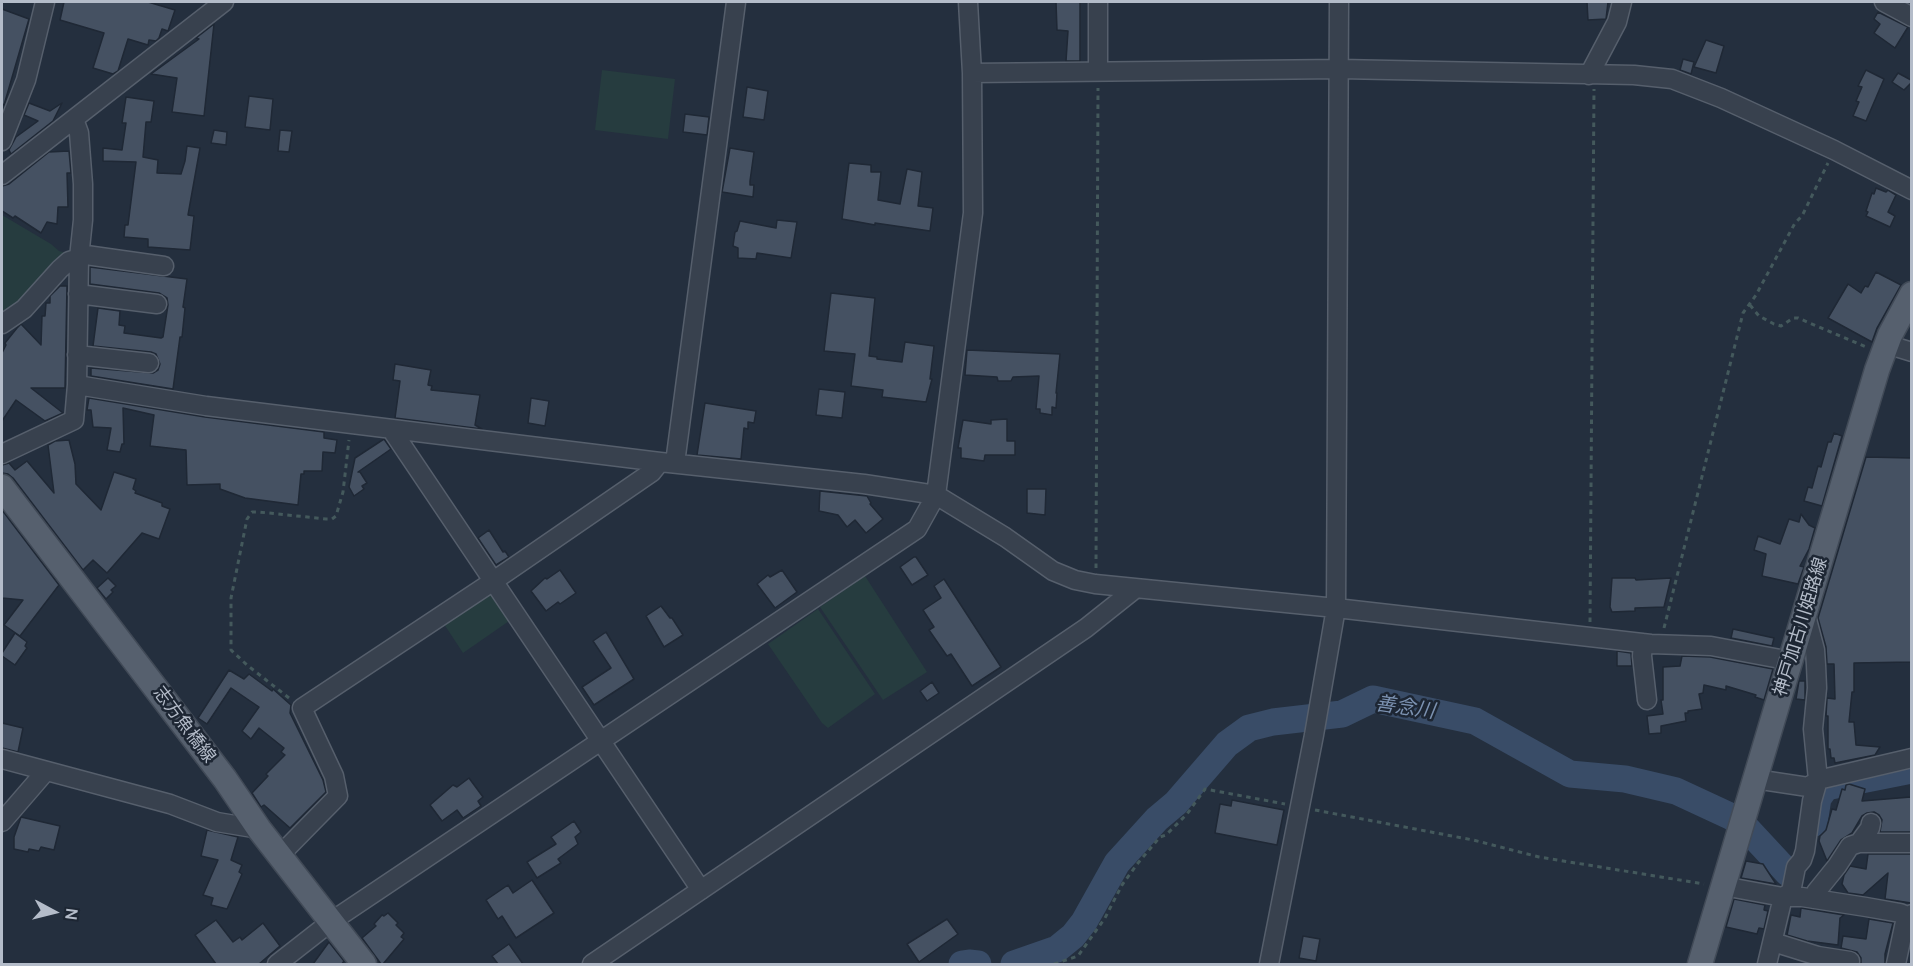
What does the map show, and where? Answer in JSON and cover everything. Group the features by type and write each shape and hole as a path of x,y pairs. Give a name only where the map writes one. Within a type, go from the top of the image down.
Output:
{"main road":[{"name":"神戸加古川姫路線","path":"1700,964 1884,349 1911,294"},
{"name":"志方魚橋線","path":"2,487 225,779 259,829 364,964"}],"street":[{"path":"2,141 26,80 45,2"},
{"path":"2,175 224,2"},
{"path":"668,463 736,2"},
{"path":"277,964 332,921 917,529 936,495 973,213 972,73 968,2"},
{"path":"1098,2 1098,71"},
{"path":"1269,964 1301,807 1336,608 1339,2"},
{"path":"1591,74 1617,22 1622,2"},
{"path":"1884,2 1911,17"},
{"path":"972,73 1340,69 1634,75 1672,79 1721,98 1834,150 1911,190"},
{"path":"2,454 74,420 83,184 79,133 74,119"},
{"path":"2,324 24,309 60,269 79,256 164,266"},
{"path":"78,294 157,304"},
{"path":"1884,349 1911,351"},
{"path":"77,355 149,363"},
{"path":"77,385 206,406 350,425 864,484 936,495 1005,537 1053,571 1075,580 1095,584 1336,608 1643,643 1711,646 1791,661"},
{"path":"391,429 701,890"},
{"path":"280,855 338,796 334,776 302,708 668,463"},
{"path":"592,964 1086,628 1135,589"},
{"path":"1767,964 1783,897 1791,892 1794,874 1805,851 1812,801 1818,780 1813,729 1817,688 1815,650 1805,612"},
{"path":"1643,643 1642,656 1647,700"},
{"path":"1755,779 1808,787 1818,780 1911,758"},
{"path":"2,759 170,804 217,822 259,829"},
{"path":"2,822 46,771"},
{"path":"1858,843 1870,828 1871,823"},
{"path":"1814,899 1816,892 1850,846 1858,843 1911,843"},
{"path":"1723,886 1783,897 1814,899 1900,913 1911,917"},
{"path":"1896,964 1905,922 1911,917"},
{"path":"1773,942 1818,956 1850,962 1849,964"}],"path":[{"path":"1095,584 1098,71"},
{"path":"1590,636 1591,74"},
{"path":"1664,644 1664,629 1743,313 1750,305 1795,223 1802,216 1834,150"},
{"path":"1750,305 1759,316 1774,324 1781,326 1793,318 1798,318 1884,349"},
{"path":"302,708 246,665 231,650 232,588 248,515 259,512 326,519 336,516 345,481 350,425"},
{"path":"1054,964 1078,956 1105,918 1122,885 1138,863 1160,837 1166,835 1187,814 1205,789 1473,840 1539,857 1723,886"}],"green space":[{"path":"602,70 675,79 668,139 595,130"},
{"path":"2,215 59,251 70,254 2,319"},
{"path":"865,576 927,672 883,700 820,607"},
{"path":"488,589 512,619 463,653 442,621"},
{"path":"818,609 875,694 828,728 822,723 768,644"}],"building":[{"path":"64,2 148,2 175,10 168,31 162,29 156,41 149,40 148,45 128,39 118,71 113,74 93,68 104,33 60,20"},
{"path":"1056,2 1080,2 1080,61 1066,61 1068,31 1057,30"},
{"path":"1587,2 1608,2 1606,19 1588,20"},
{"path":"2,9 29,19 4,105 2,104"},
{"path":"1878,12 1908,27 1895,48 1874,33 1880,24 1874,19"},
{"path":"214,24 204,116 172,112 177,78 151,74 199,39 196,38"},
{"path":"1706,40 1724,46 1716,73 1694,67"},
{"path":"1683,59 1694,62 1691,74 1680,70"},
{"path":"1866,70 1884,79 1866,121 1853,116 1862,87 1858,86"},
{"path":"1898,73 1911,80 1904,90 1892,82"},
{"path":"747,87 768,91 764,120 743,117"},
{"path":"249,96 273,99 270,130 245,127"},
{"path":"126,97 154,101 151,122 146,122 143,157 158,160 157,173 181,174 187,146 200,148 188,215 194,216 190,250 148,247 148,239 124,237 125,225 128,225 136,162 103,161 103,148 122,150 126,123 122,123"},
{"path":"29,103 50,111 62,103 53,121 11,154 9,150 16,137 38,121 24,115"},
{"path":"685,114 709,117 707,135 683,132"},
{"path":"214,130 227,132 226,145 211,143"},
{"path":"280,130 292,131 289,152 278,151"},
{"path":"730,148 754,152 750,181 750,185 754,185 753,197 722,192"},
{"path":"69,151 71,173 67,173 68,207 58,207 57,224 47,222 41,233 15,216 13,218 2,211 2,186 9,184 49,152"},
{"path":"849,163 871,165 871,172 881,172 878,200 900,204 907,169 922,172 918,206 933,208 930,231 842,219"},
{"path":"1876,188 1886,192 1888,190 1896,195 1888,212 1895,216 1890,227 1866,216 1872,193 1874,194"},
{"path":"777,220 797,222 791,258 757,253 756,259 738,258 738,248 733,246 735,232 740,221 776,228"},
{"path":"90,267 187,279 182,337 180,337 173,389 91,376 91,368 153,373 158,370 160,364 156,354 151,352 93,346 98,308 120,311 119,325 125,326 124,333 161,338 168,305 167,298 159,293 90,284"},
{"path":"1876,272 1901,285 1877,328 1872,342 1828,318 1848,284 1861,293 1865,286 1868,287"},
{"path":"60,286 67,286 65,388 31,388 63,413 45,421 16,400 2,421 2,353 5,343 21,324 41,345 42,316 45,316 46,303 50,303 50,296"},
{"path":"831,293 875,298 869,356 902,362 905,342 934,346 930,379 932,379 926,402 882,397 883,390 851,386 855,354 824,351"},
{"path":"967,350 1060,354 1056,408 1052,407 1052,415 1040,413 1040,409 1036,409 1039,376 1013,377 1011,381 998,381 997,377 965,375"},
{"path":"395,364 431,370 428,385 432,386 431,390 480,395 475,425 482,429 395,418 400,381 393,380"},
{"path":"819,389 845,392 842,418 816,415"},
{"path":"89,398 205,417 324,432 324,438 337,440 335,453 323,452 322,471 304,471 304,474 301,474 298,505 245,498 220,489 220,484 187,485 186,450 150,446 154,415 123,408 124,444 120,452 107,450 111,428 93,427 91,410 87,410"},
{"path":"531,398 549,401 545,426 528,423"},
{"path":"705,403 756,411 754,423 748,422 748,429 744,428 741,459 697,455"},
{"path":"1007,419 1007,441 1015,441 1015,455 985,455 984,461 961,458 961,448 958,448 963,420 991,424 991,420"},
{"path":"1834,433 1842,436 1822,506 1804,501 1808,487 1812,488 1818,466 1821,467 1828,442 1831,442"},
{"path":"384,439 391,449 358,472 367,483 362,486 364,489 354,496 349,487 355,458"},
{"path":"69,440 75,464 76,484 101,510 114,472 136,479 133,489 135,493 162,503 162,506 170,509 159,539 142,533 107,573 93,560 83,570 13,478 2,473 2,465 9,463 15,470 27,461 54,493 48,445 55,441"},
{"path":"1866,457 1911,458 1911,662 1854,663 1854,692 1852,692 1849,722 1854,722 1856,745 1880,747 1875,755 1835,763 1828,749 1828,716 1826,716 1827,698 1835,699 1834,664 1827,664 1826,647 1818,618"},
{"path":"1027,489 1046,489 1045,515 1027,513"},
{"path":"820,491 867,496 870,504 883,519 866,533 855,520 847,527 838,515 819,511"},
{"path":"2,510 59,585 20,636 4,625 23,600 2,598"},
{"path":"1801,514 1809,525 1815,528 1809,549 1800,566 1804,567 1798,584 1762,576 1766,554 1754,550 1758,536 1780,544 1789,519 1799,522"},
{"path":"489,530 503,552 505,551 509,557 496,565 478,538"},
{"path":"914,557 928,575 912,585 900,567"},
{"path":"560,570 576,593 546,611 531,591 545,578 547,579"},
{"path":"782,570 797,592 775,608 757,584 768,575 770,577"},
{"path":"108,578 116,586 106,599 97,588"},
{"path":"1612,578 1635,578 1636,580 1671,578 1664,607 1612,612 1610,607"},
{"path":"944,579 1001,667 972,686 951,654 947,656 929,630 934,627 923,610 941,598 934,586"},
{"path":"661,606 683,635 664,647 646,616"},
{"path":"1733,629 1774,638 1772,646 1731,638"},
{"path":"606,632 634,679 594,705 582,687 611,668 593,641"},
{"path":"15,633 27,642 25,646 27,648 15,665 2,656 2,653"},
{"path":"1617,651 1631,653 1632,666 1617,666"},
{"path":"1682,656 1710,657 1773,669 1764,700 1755,697 1756,695 1726,686 1726,690 1704,685 1703,693 1699,694 1702,709 1685,713 1686,721 1661,726 1661,733 1649,734 1647,716 1663,714 1661,700 1663,700 1663,667 1680,666"},
{"path":"229,670 244,679 249,674 272,691 273,689 291,705 290,713 323,780 326,792 290,828 264,805 261,807 252,793 268,776 266,774 285,755 281,752 284,748 259,728 251,739 242,731 259,707 231,688 207,724 198,718"},
{"path":"1799,681 1805,681 1805,700 1796,699"},
{"path":"932,682 939,693 927,701 920,691"},
{"path":"2,723 23,728 18,752 2,748"},
{"path":"469,778 483,797 478,801 481,806 463,818 457,810 442,821 430,805 453,785 457,787"},
{"path":"1846,785 1865,789 1862,801 1911,797 1911,832 1880,832 1882,820 1879,815 1874,812 1867,813 1862,816 1852,833 1841,840 1827,861 1819,841 1820,836 1826,830 1832,809 1836,810 1842,789 1845,790"},
{"path":"1232,800 1284,810 1277,845 1215,833 1220,804 1231,806"},
{"path":"21,817 60,826 54,850 41,847 39,851 29,849 28,852 14,849 14,837"},
{"path":"574,821 581,832 575,837 578,844 558,859 561,863 537,878 527,862 556,844 551,837"},
{"path":"207,830 238,837 231,860 242,865 239,872 242,874 227,909 211,905 213,898 203,895 218,860 201,856"},
{"path":"1868,854 1911,854 1911,903 1885,899 1888,873 1863,895 1848,893 1842,884 1844,875 1850,866 1866,869"},
{"path":"1746,861 1763,864 1776,884 1741,878"},
{"path":"532,880 554,913 516,938 502,916 498,919 486,900 508,885 513,893"},
{"path":"1734,899 1765,905 1764,910 1768,911 1764,929 1759,928 1757,934 1726,927"},
{"path":"1801,908 1844,915 1840,918 1838,945 1807,941 1787,935 1791,915 1800,917"},
{"path":"388,913 398,923 396,925 404,933 401,937 404,939 381,964 362,938 376,926 374,924 382,915"},
{"path":"947,919 958,934 919,962 907,944"},
{"path":"1869,919 1893,923 1885,954 1885,964 1861,964 1861,958 1857,952 1841,948 1843,936 1866,939"},
{"path":"216,920 233,942 240,937 242,940 263,923 280,946 259,964 216,964 195,935"},
{"path":"1303,936 1320,939 1316,961 1299,958"},
{"path":"329,942 344,961 342,964 313,964"},
{"path":"509,944 523,964 498,964 492,956"}],"waterway":[{"name":"善念川","path":"1014,964 1057,949 1073,936 1084,922 1117,863 1157,819 1176,803 1227,744 1249,728 1273,722 1342,714 1373,699 1475,721 1570,774 1625,779 1676,791 1732,817 1748,830 1788,873"},
{"name":"善念川","path":"1814,823 1818,798 1826,787 1912,770"},
{"name":"善念川","path":"962,964 978,964"}]}
